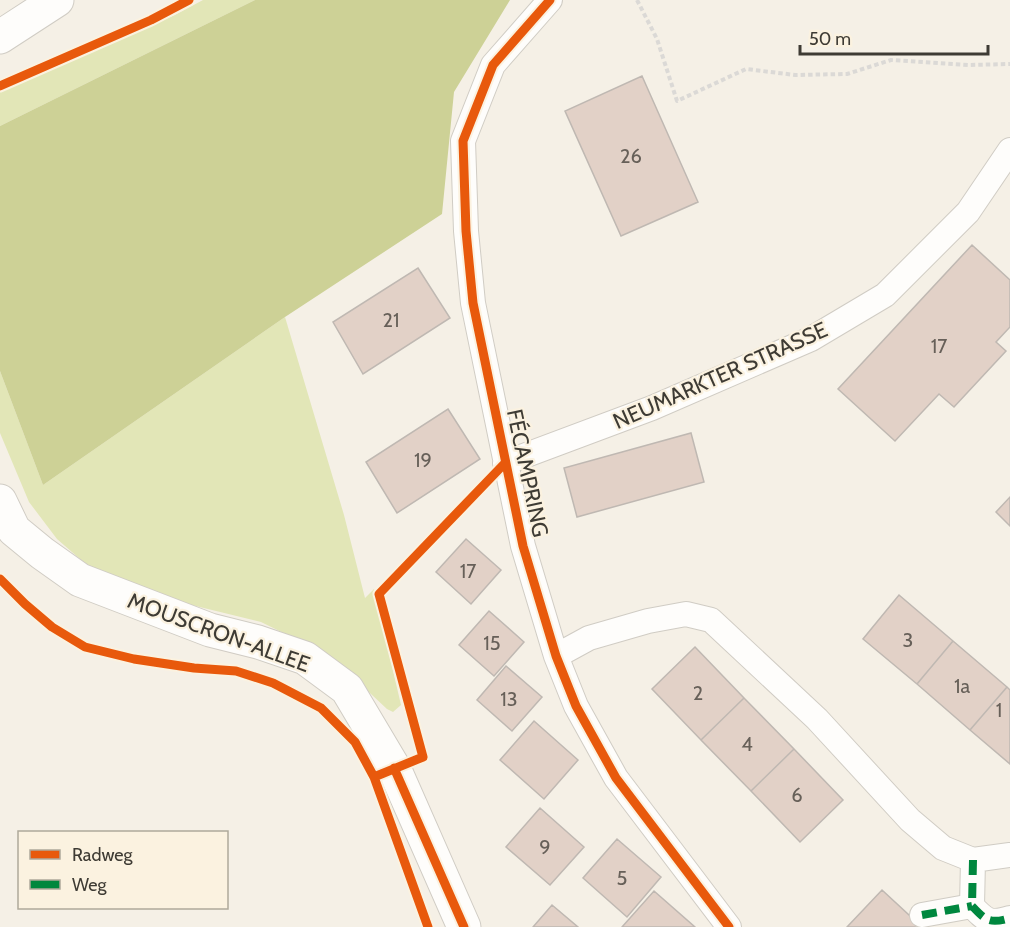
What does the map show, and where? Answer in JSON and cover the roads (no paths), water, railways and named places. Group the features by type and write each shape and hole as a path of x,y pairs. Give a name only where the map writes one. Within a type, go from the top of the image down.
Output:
{"street":[{"name":"FÉCAMPRING","path":"550,0 493,65 463,141 466,231 473,303 523,546 556,657 576,706 616,778 665,841 725,926"},
{"path":"0,37 51,2"},
{"name":"NEUMARKTER STRASSE","path":"505,463 652,408 811,339 885,296 968,212 1010,150"},
{"name":"MOUSCRON-ALLEE","path":"0,501 14,530 80,580 210,630 258,642 305,658 347,689 394,768 464,927"},
{"path":"556,657 589,638 648,621 686,614 711,620 817,719 910,820 943,848 973,860 1010,855"},
{"path":"922,915 990,920 973,860"}]}
